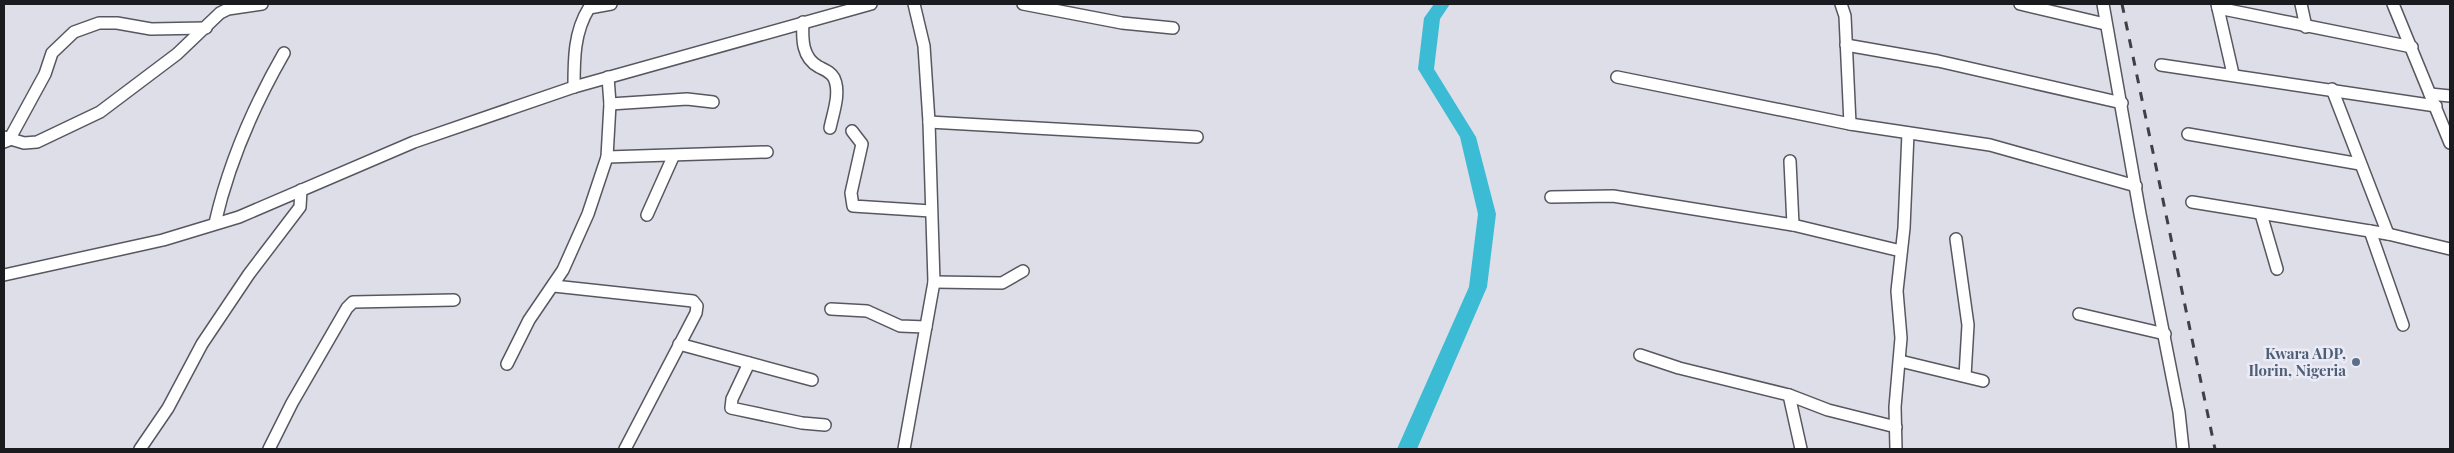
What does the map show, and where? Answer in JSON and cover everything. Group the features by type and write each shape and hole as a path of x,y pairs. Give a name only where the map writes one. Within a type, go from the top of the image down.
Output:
{"street":[{"path":"206,28 151,29 117,23 99,23 74,32 52,53 46,74 6,140 24,143 37,142 100,112 156,72 206,28 224,10 262,4"},
{"path":"574,87 574,49 585,14 589,8 611,4"},
{"path":"4,274 163,240 239,217 414,142 574,87 871,4"},
{"path":"904,449 934,282 929,122 924,46 914,4"},
{"path":"1024,4 1076,12 1122,23 1173,28"},
{"path":"1841,4 1845,16 1850,124"},
{"path":"2020,4 2105,24"},
{"path":"2103,4 2105,24 2122,103 2165,334 2183,449"},
{"path":"2301,4 2306,27"},
{"path":"2393,4 2450,143"},
{"path":"2233,74 2217,6 2306,27 2412,48"},
{"path":"803,22 802,35 808,58 816,65 830,71 835,82 830,128"},
{"path":"1846,45 1938,60 2122,103"},
{"path":"215,224 219,201 243,135 266,82 284,53"},
{"path":"2162,65 2233,74 2436,106"},
{"path":"1617,77 1850,124 1990,144 2136,186"},
{"path":"507,364 529,320 554,286 588,214 607,157 610,104 608,78"},
{"path":"2332,89 2388,234"},
{"path":"2430,94 2450,96"},
{"path":"610,104 687,99 712,102"},
{"path":"929,122 1096,133 1197,137"},
{"path":"852,131 861,140 862,144 852,185 850,202 853,206 932,211"},
{"path":"1896,449 1895,407 1901,338 1897,291 1908,133"},
{"path":"2188,134 2360,164"},
{"path":"607,157 767,152"},
{"path":"647,215 673,156"},
{"path":"1790,161 1793,226"},
{"path":"140,449 168,408 202,344 249,274 300,207 301,190"},
{"path":"1551,197 1613,196 1793,226 1901,251"},
{"path":"2192,202 2388,234 2450,249"},
{"path":"2261,214 2277,269"},
{"path":"2370,231 2403,325"},
{"path":"1956,239 1968,325 1965,376"},
{"path":"934,282 1002,283 1023,271"},
{"path":"554,286 693,301 697,306 696,313 625,449"},
{"path":"269,449 292,403 347,308 354,302 454,300"},
{"path":"832,308 867,311 900,326 926,327"},
{"path":"2079,314 2165,334"},
{"path":"679,344 812,380"},
{"path":"1640,355 1694,372 1789,396 1828,410 1885,423 1896,428"},
{"path":"1900,361 1983,381"},
{"path":"750,364 732,399 731,408 802,423 825,425"},
{"path":"1789,396 1801,449"}],"waterway":[{"path":"1407,449 1478,287 1487,214 1468,137 1426,69 1432,18 1442,4"}],"railway":[{"path":"2122,4 2215,449"}],"place":[{"name":"Kwara ADP, Ilorin, Nigeria","path":"2356,362"}]}
